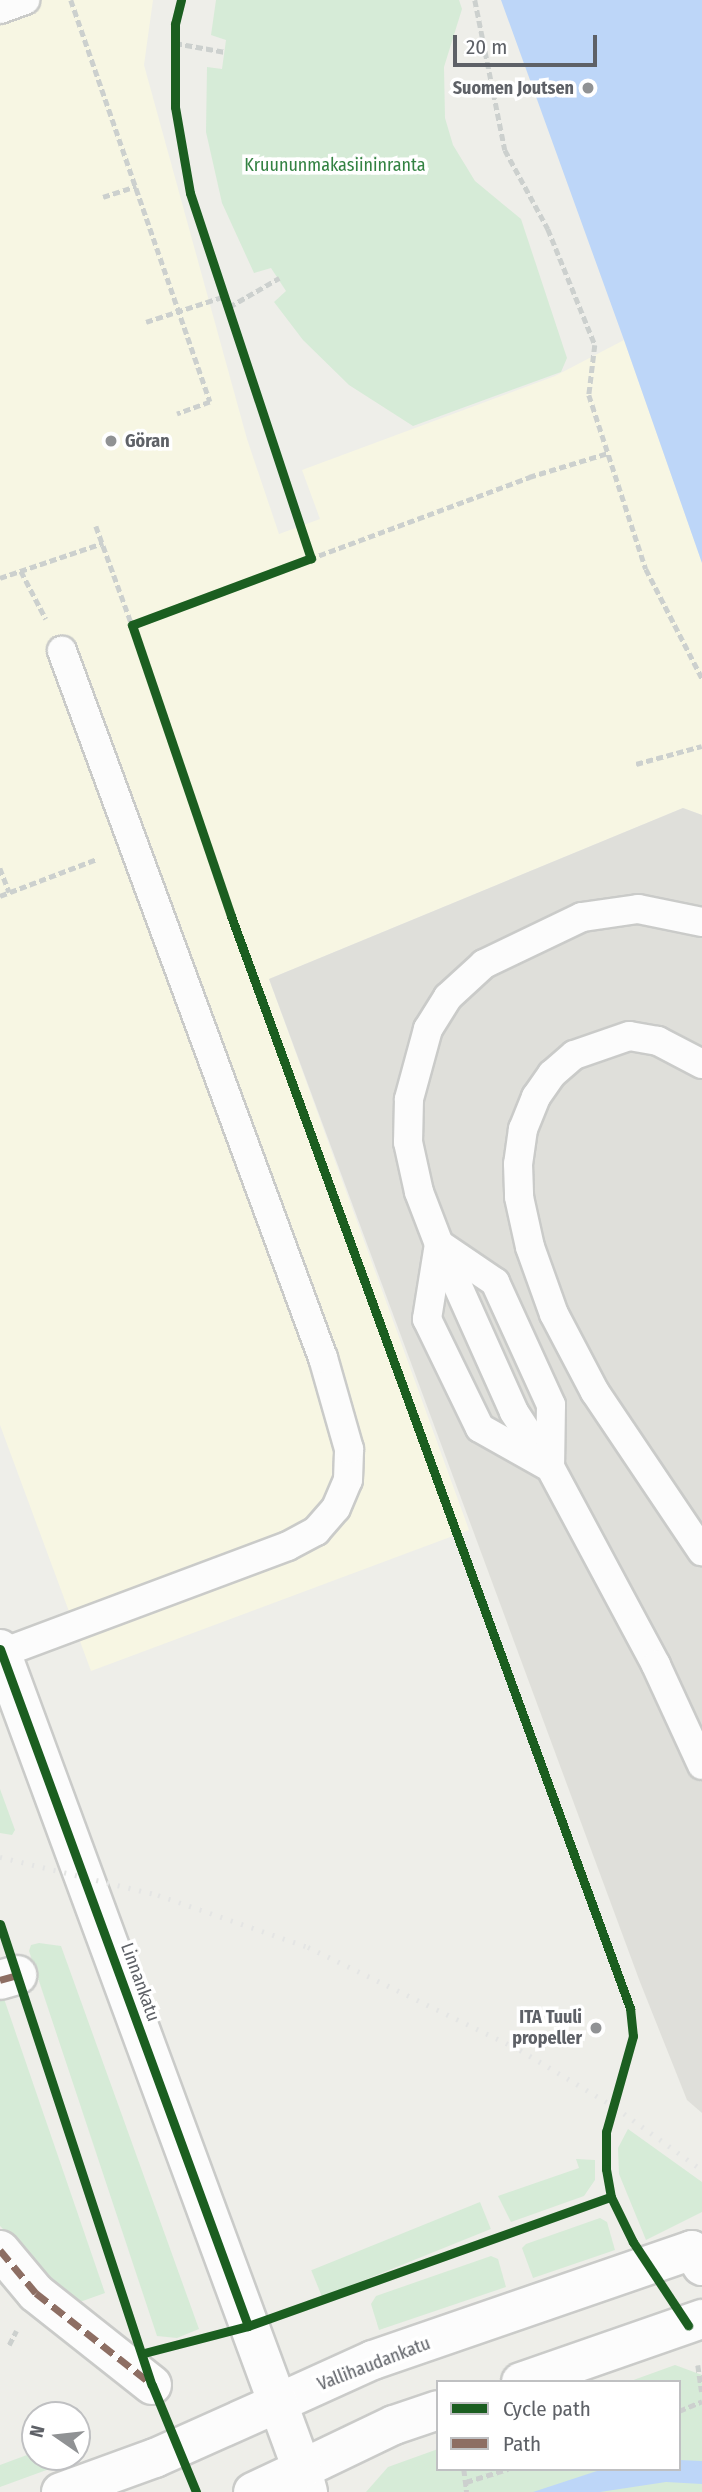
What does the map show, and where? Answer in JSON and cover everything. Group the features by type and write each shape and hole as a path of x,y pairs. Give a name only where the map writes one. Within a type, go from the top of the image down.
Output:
{"street":[{"name":"Linnankatu","path":"1,1651 305,2481"},
{"path":"0,2250 36,2293 152,2385"},
{"name":"Vallihaudankatu","path":"61,2492 155,2458 373,2360 699,2254"},
{"path":"527,2380 702,2319"},
{"path":"253,2492 305,2481 394,2425 436,2411"}],"lane":[{"path":"0,9 25,0"},
{"path":"1,1651 288,1546 316,1531 336,1508 348,1480 349,1449 323,1358 62,651"},
{"path":"702,922 638,909 582,917 484,964 448,997 417,1059 408,1142 419,1192 439,1244 514,1412 550,1467 656,1665 702,1765"},
{"path":"702,1064 671,1046 629,1036 574,1055 552,1074 536,1097 523,1129 518,1164 519,1197 530,1247 554,1314 610,1417 702,1551"},
{"path":"439,1244 495,1282 551,1405 550,1467"},
{"path":"439,1244 426,1319 480,1429 550,1467"}],"path":[{"path":"71,0 210,402 177,414"},
{"path":"475,0 505,150 548,229 595,345 589,395 646,569 702,678"},
{"path":"175,55 175,38 225,52"},
{"path":"103,197 136,186"},
{"path":"229,307 279,278"},
{"path":"221,283 233,319"},
{"path":"146,322 225,296"},
{"path":"132,625 529,477 608,453"},
{"path":"96,526 136,637"},
{"path":"0,579 103,543"},
{"path":"307,545 311,558"},
{"path":"21,571 62,651"},
{"path":"636,764 702,746"},
{"path":"0,896 133,845"},
{"path":"0,868 9,892"},
{"path":"697,2360 702,2392"},
{"path":"681,2410 702,2401"},
{"path":"464,2471 467,2492"},
{"path":"466,2482 502,2471"}],"shaded area":[{"path":"0,0 153,0 144,65 247,439 279,534 320,519 302,470 555,376 624,340 702,563 702,815 683,808 269,979 469,1530 91,1671 0,1425"},
{"path":"683,808 702,815 702,2113 687,2100 640,1982 269,979"}],"green space":[{"name":"Kruununmakasiininranta","path":"216,0 459,0 462,9 444,67 445,118 453,145 475,181 521,219 567,358 561,372 413,426 349,385 303,340 274,302 286,291 271,268 254,273 222,203 206,132 207,67 222,69 226,40 211,35"},
{"path":"0,1789 15,1830 12,1835 0,1833"},
{"path":"39,1943 61,1946 199,2329 177,2338 157,2336 29,1951 31,1945"},
{"path":"0,1987 105,2293 77,2303 0,2226"},
{"path":"628,2129 702,2182 702,2212 646,2240 619,2174 618,2148"},
{"path":"576,2159 595,2160 595,2180 584,2196 511,2222 498,2196 579,2168"},
{"path":"480,2202 491,2229 322,2297 311,2270"},
{"path":"600,2218 607,2222 615,2250 533,2278 522,2248 526,2244"},
{"path":"491,2256 498,2259 506,2287 379,2330 371,2304 376,2296"},
{"path":"675,2365 702,2375 702,2492 366,2492 388,2467 436,2450 436,2471 681,2471 681,2380 634,2380"},
{"path":"21,2457 21,2471 44,2471 0,2487 0,2465"}],"water":[{"path":"501,0 702,0 702,563 624,340"},
{"path":"681,2460 702,2461 702,2484 666,2482 600,2492 533,2492 597,2471 681,2471"}],"railway":[{"path":"0,1857 158,1895 308,1947 520,2050 615,2107 702,2170"}],"marked path":[{"path":"0,1980 17,1975"},
{"path":"0,2250 36,2293 149,2382"}],"cycle path":[{"path":"181,0 175,24 175,107 190,193 311,558 132,625 231,916 630,2008 633,2036 606,2132 606,2169 611,2197 633,2242 688,2325"},
{"path":"0,1649 248,2326"},
{"path":"0,1924 152,2385 196,2492"},
{"path":"144,2353 248,2326 611,2197"}],"place":[{"name":"Suomen Joutsen","path":"588,88"},
{"name":"Göran","path":"111,441"},
{"name":"ITA Tuuli propeller","path":"596,2028"}]}
